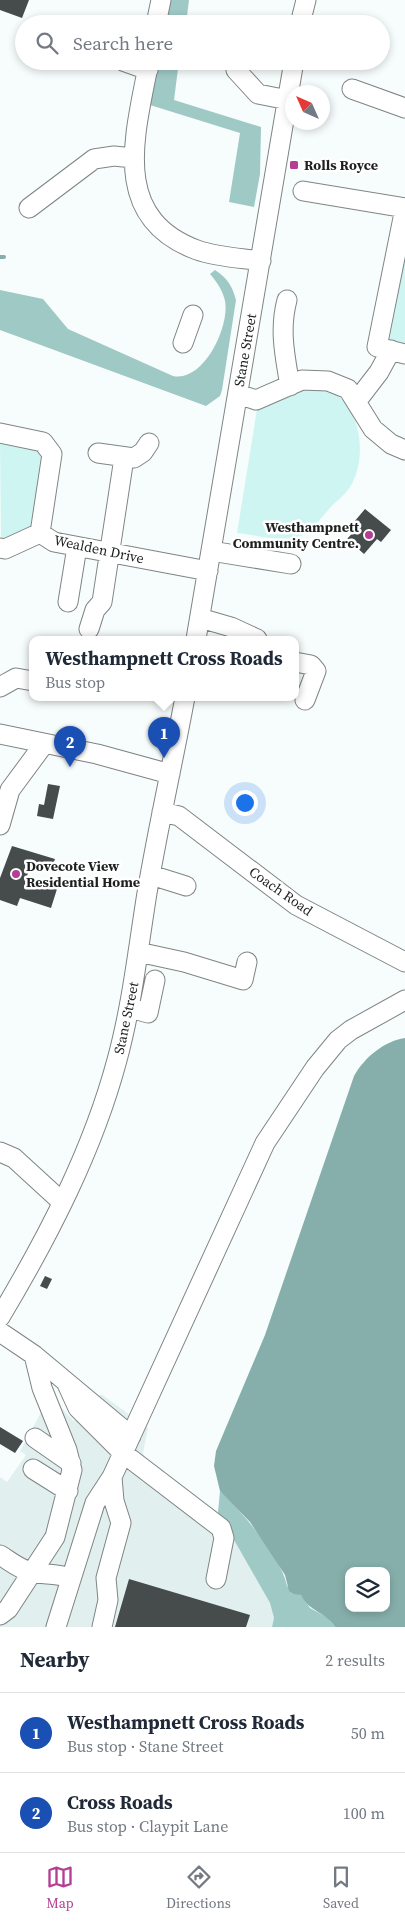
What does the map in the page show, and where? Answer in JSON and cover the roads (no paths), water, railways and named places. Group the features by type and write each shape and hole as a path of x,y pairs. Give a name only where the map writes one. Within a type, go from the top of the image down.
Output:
{"street":[{"path":"158,15 161,0"},
{"path":"302,15 306,0"},
{"path":"148,70 133,158 138,194 147,211 159,228 178,242 198,250 261,261"},
{"path":"236,70 258,94 285,99"},
{"name":"Stane Street","path":"290,85 293,70"},
{"path":"352,89 405,108"},
{"name":"Stane Street","path":"197,636 285,118"},
{"path":"29,208 88,162 103,156 133,158"},
{"path":"303,191 405,208 391,350 379,372 356,402"},
{"path":"287,300 282,321 282,341 290,386"},
{"path":"183,343 193,315"},
{"path":"238,394 256,400 302,380 328,381 348,389 373,429 390,444 405,450"},
{"name":"Wealden Drive","path":"0,433 43,442 52,454 40,533 54,542 208,571"},
{"path":"98,453 134,458 149,443"},
{"path":"89,629 95,610 102,602 124,458"},
{"path":"0,548 5,549 40,533"},
{"name":"Wealden Drive","path":"68,602 77,547"},
{"path":"211,550 291,564"},
{"path":"200,618 232,627 251,636"},
{"path":"299,663 311,665 316,671 305,700"},
{"path":"0,687 16,678 29,680"},
{"name":"Stane Street","path":"0,1317 62,1202 108,1091 130,1008 150,875 184,701"},
{"path":"0,734 97,754 170,774"},
{"path":"0,825 10,790 44,744"},
{"name":"Coach Road","path":"162,812 179,816 296,905 405,962"},
{"path":"150,875 186,886"},
{"path":"138,952 184,962 243,980 247,962"},
{"path":"130,1008 148,1020 155,980"},
{"path":"56,1627 94,1503 112,1477 265,1143 315,1068 338,1040 405,1000"},
{"path":"0,1152 14,1158 62,1202"},
{"path":"0,1332 34,1355 130,1436"},
{"path":"0,1615 8,1608 55,1537 68,1491 71,1463 52,1418 34,1355"},
{"path":"67,1384 78,1408 122,1453 221,1528 224,1538 216,1579"},
{"path":"35,1438 71,1463"},
{"path":"33,1469 68,1491"},
{"path":"102,1627 108,1600 106,1578 121,1523 114,1501 112,1477"},
{"path":"0,1554 17,1566 32,1572 55,1573 70,1578"}],"place":[{"name":"Rolls Royce","path":"294,165"},
{"name":"Westhampnett Community Centre.","path":"369,535"},
{"name":"Westhampnett Cross Roads","path":"164,758"},
{"name":"Cross Roads","path":"70,767"},
{"name":"Dovecote View Residential Home","path":"16,874"}]}
